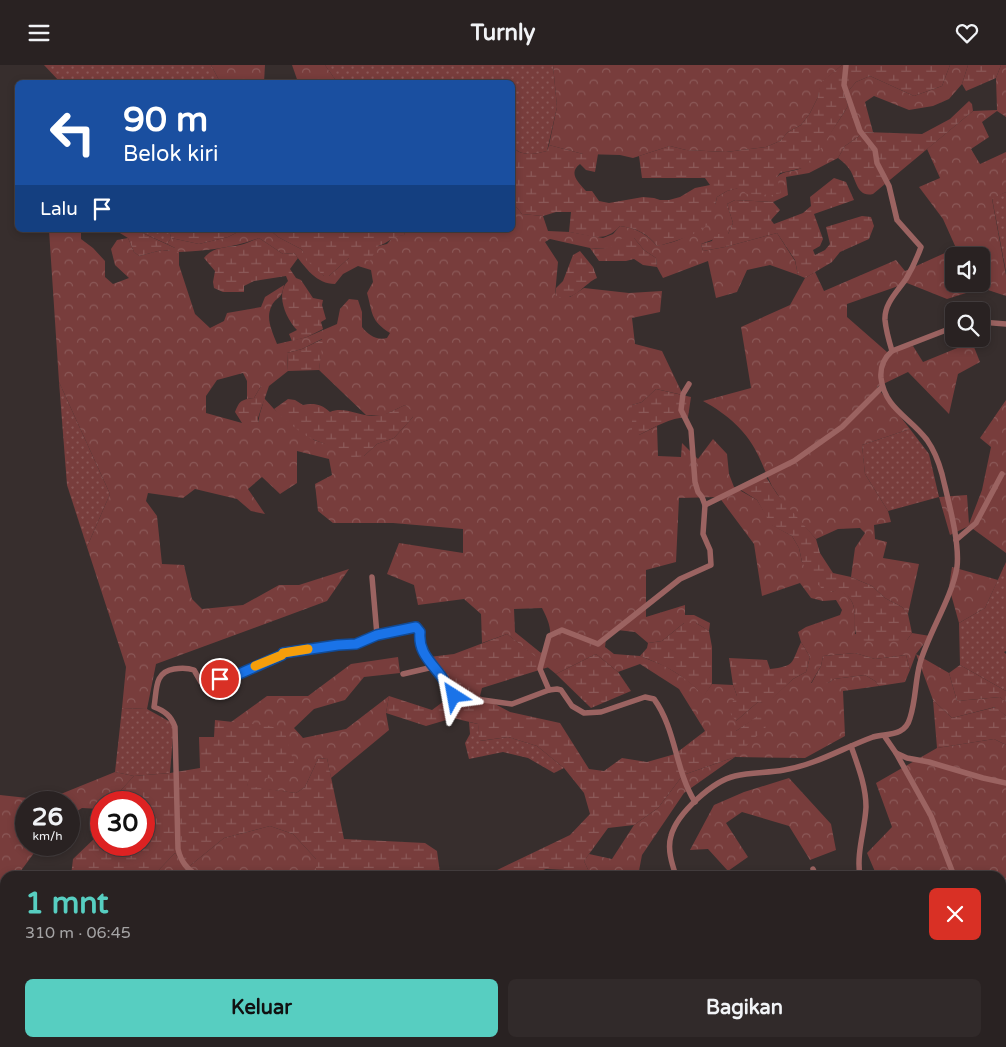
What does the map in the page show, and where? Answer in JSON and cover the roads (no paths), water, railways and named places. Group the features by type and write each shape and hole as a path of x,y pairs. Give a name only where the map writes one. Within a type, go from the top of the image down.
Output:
{"street":[{"path":"846,65 844,85 860,131 874,150 877,163 889,186 895,216 921,247 917,259 906,279 893,295 887,309 885,319 892,351"},
{"path":"990,323 1006,324"},
{"path":"674,871 671,860 670,837 678,821 695,803 720,782 734,776 784,770 821,759 874,737 885,737 900,731 909,722 920,663 956,569 958,556 942,474 932,449 921,432 889,402 882,387 881,367 892,351 945,330"},
{"path":"550,690 540,669 549,636 562,630 598,644 680,579 711,565 710,550 703,534 705,505 695,483 691,430 681,410 683,394 689,384"},
{"path":"705,505 794,461 842,427 882,387"},
{"path":"956,540 976,523 1002,474"},
{"path":"372,577 377,635"},
{"path":"190,871 180,860 178,849 175,727 171,717 154,707 159,676 166,670 179,668 194,670 201,682 230,678 283,653 356,644 377,635 416,627 420,632 419,641 424,655 454,696 512,704 557,689 561,690 572,706 584,713 601,712 645,697 654,699 661,709 679,769 695,803"},
{"path":"403,674 433,667"},
{"path":"885,737 931,816 952,871"},
{"path":"851,746 865,792 866,808 858,866 859,871"},
{"path":"896,753 1006,783"}]}
